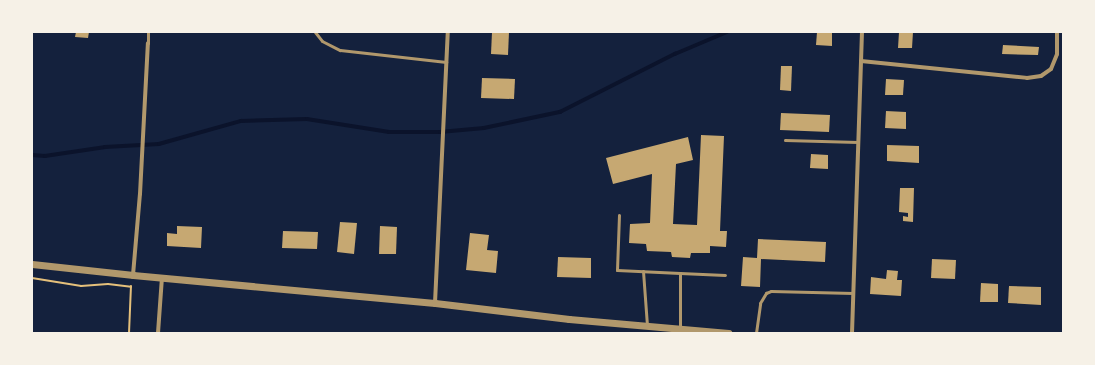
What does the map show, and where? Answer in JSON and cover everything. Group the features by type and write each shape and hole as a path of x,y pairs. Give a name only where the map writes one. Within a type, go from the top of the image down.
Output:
{"street":[{"path":"435,303 448,32"},
{"path":"852,333 862,32"},
{"path":"861,61 1027,78 1041,76 1051,69 1057,54 1057,32"},
{"path":"133,275 140,194 148,43"},
{"path":"32,264 133,275 435,303 647,326 662,330 680,329 728,333"},
{"path":"158,333 162,277"}],"lane":[{"path":"148,32 148,43"},
{"path":"315,32 326,44 340,50 446,62"},
{"path":"785,140 858,142"},
{"path":"619,215 617,270 725,275"},
{"path":"642,271 647,326"},
{"path":"680,273 680,329"},
{"path":"756,333 760,303 766,293 771,291 853,293"}],"path":[{"path":"32,278 82,286 108,284 131,286 129,333"}],"building":[{"path":"76,32 89,32 88,38 75,37"},
{"path":"492,32 509,32 508,55 491,54"},
{"path":"817,32 832,32 832,46 816,45"},
{"path":"899,32 913,32 912,48 898,48"},
{"path":"1003,45 1039,47 1038,55 1002,54"},
{"path":"781,66 792,66 791,91 780,90"},
{"path":"482,78 515,79 514,99 481,98"},
{"path":"886,79 904,80 903,95 885,95"},
{"path":"886,111 906,112 906,129 885,128"},
{"path":"781,113 830,115 829,132 780,130"},
{"path":"701,135 724,136 720,231 727,231 726,247 710,246 710,253 691,253 690,258 672,257 671,252 647,251 646,244 629,243 630,224 650,223 652,174 613,184 606,158 688,137 693,160 676,164 673,224 697,225"},
{"path":"887,145 919,146 919,163 887,161"},
{"path":"811,154 828,155 828,169 810,168"},
{"path":"900,188 914,188 913,222 903,221 903,216 908,217 908,213 899,212"},
{"path":"340,222 357,223 354,254 337,252"},
{"path":"177,226 202,227 201,248 167,246 167,233 177,234"},
{"path":"380,226 397,227 396,254 379,254"},
{"path":"283,231 318,232 317,249 282,248"},
{"path":"470,233 489,235 487,250 498,251 496,273 466,270"},
{"path":"758,239 826,242 825,262 761,259 760,287 741,286 743,257 757,258"},
{"path":"558,257 591,258 591,278 557,277"},
{"path":"932,259 956,260 955,279 931,278"},
{"path":"887,270 898,271 897,280 902,280 901,296 870,294 871,277 886,279"},
{"path":"981,283 998,284 998,302 980,302"},
{"path":"1009,286 1041,287 1041,305 1008,303"}],"waterway":[{"path":"32,155 45,156 105,147 159,144 241,121 307,119 389,132 440,132 484,128 560,112 675,54 727,32"}]}
